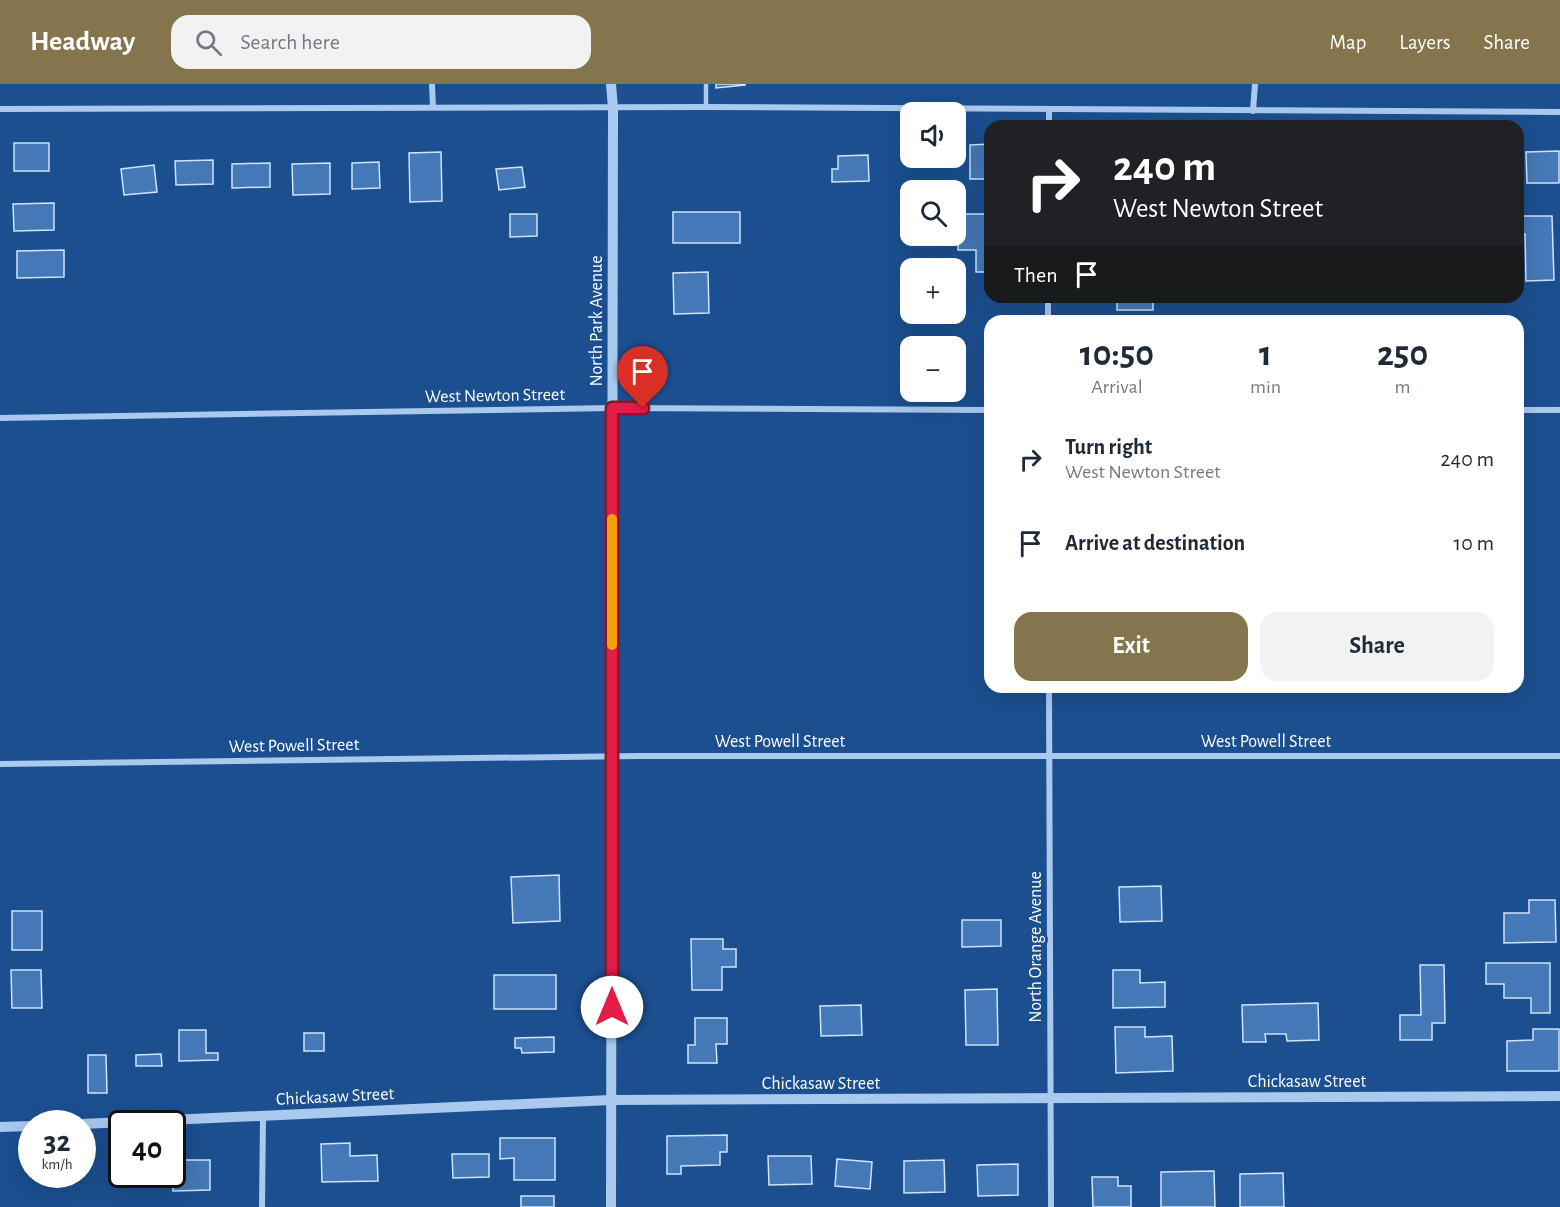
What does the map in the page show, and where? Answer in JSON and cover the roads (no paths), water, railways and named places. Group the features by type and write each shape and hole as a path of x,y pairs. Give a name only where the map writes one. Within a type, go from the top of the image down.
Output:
{"street":[{"path":"432,84 433,107"},
{"name":"North Park Avenue","path":"611,84 613,108 611,1207"},
{"path":"1253,111 1255,84"},
{"path":"0,109 706,107 1560,112"},
{"path":"1049,120 1050,109"},
{"name":"West Newton Street","path":"0,418 612,408 984,410"},
{"path":"1524,410 1560,410"},
{"name":"North Orange Avenue","path":"1049,693 1051,1207"},
{"name":"West Powell Street","path":"0,764 613,756 1560,756"},
{"name":"Chickasaw Street","path":"96,1123 611,1100 1560,1096"},
{"path":"262,1207 263,1116"},
{"path":"0,1127 18,1126"}],"lane":[{"path":"706,84 706,107"}]}
